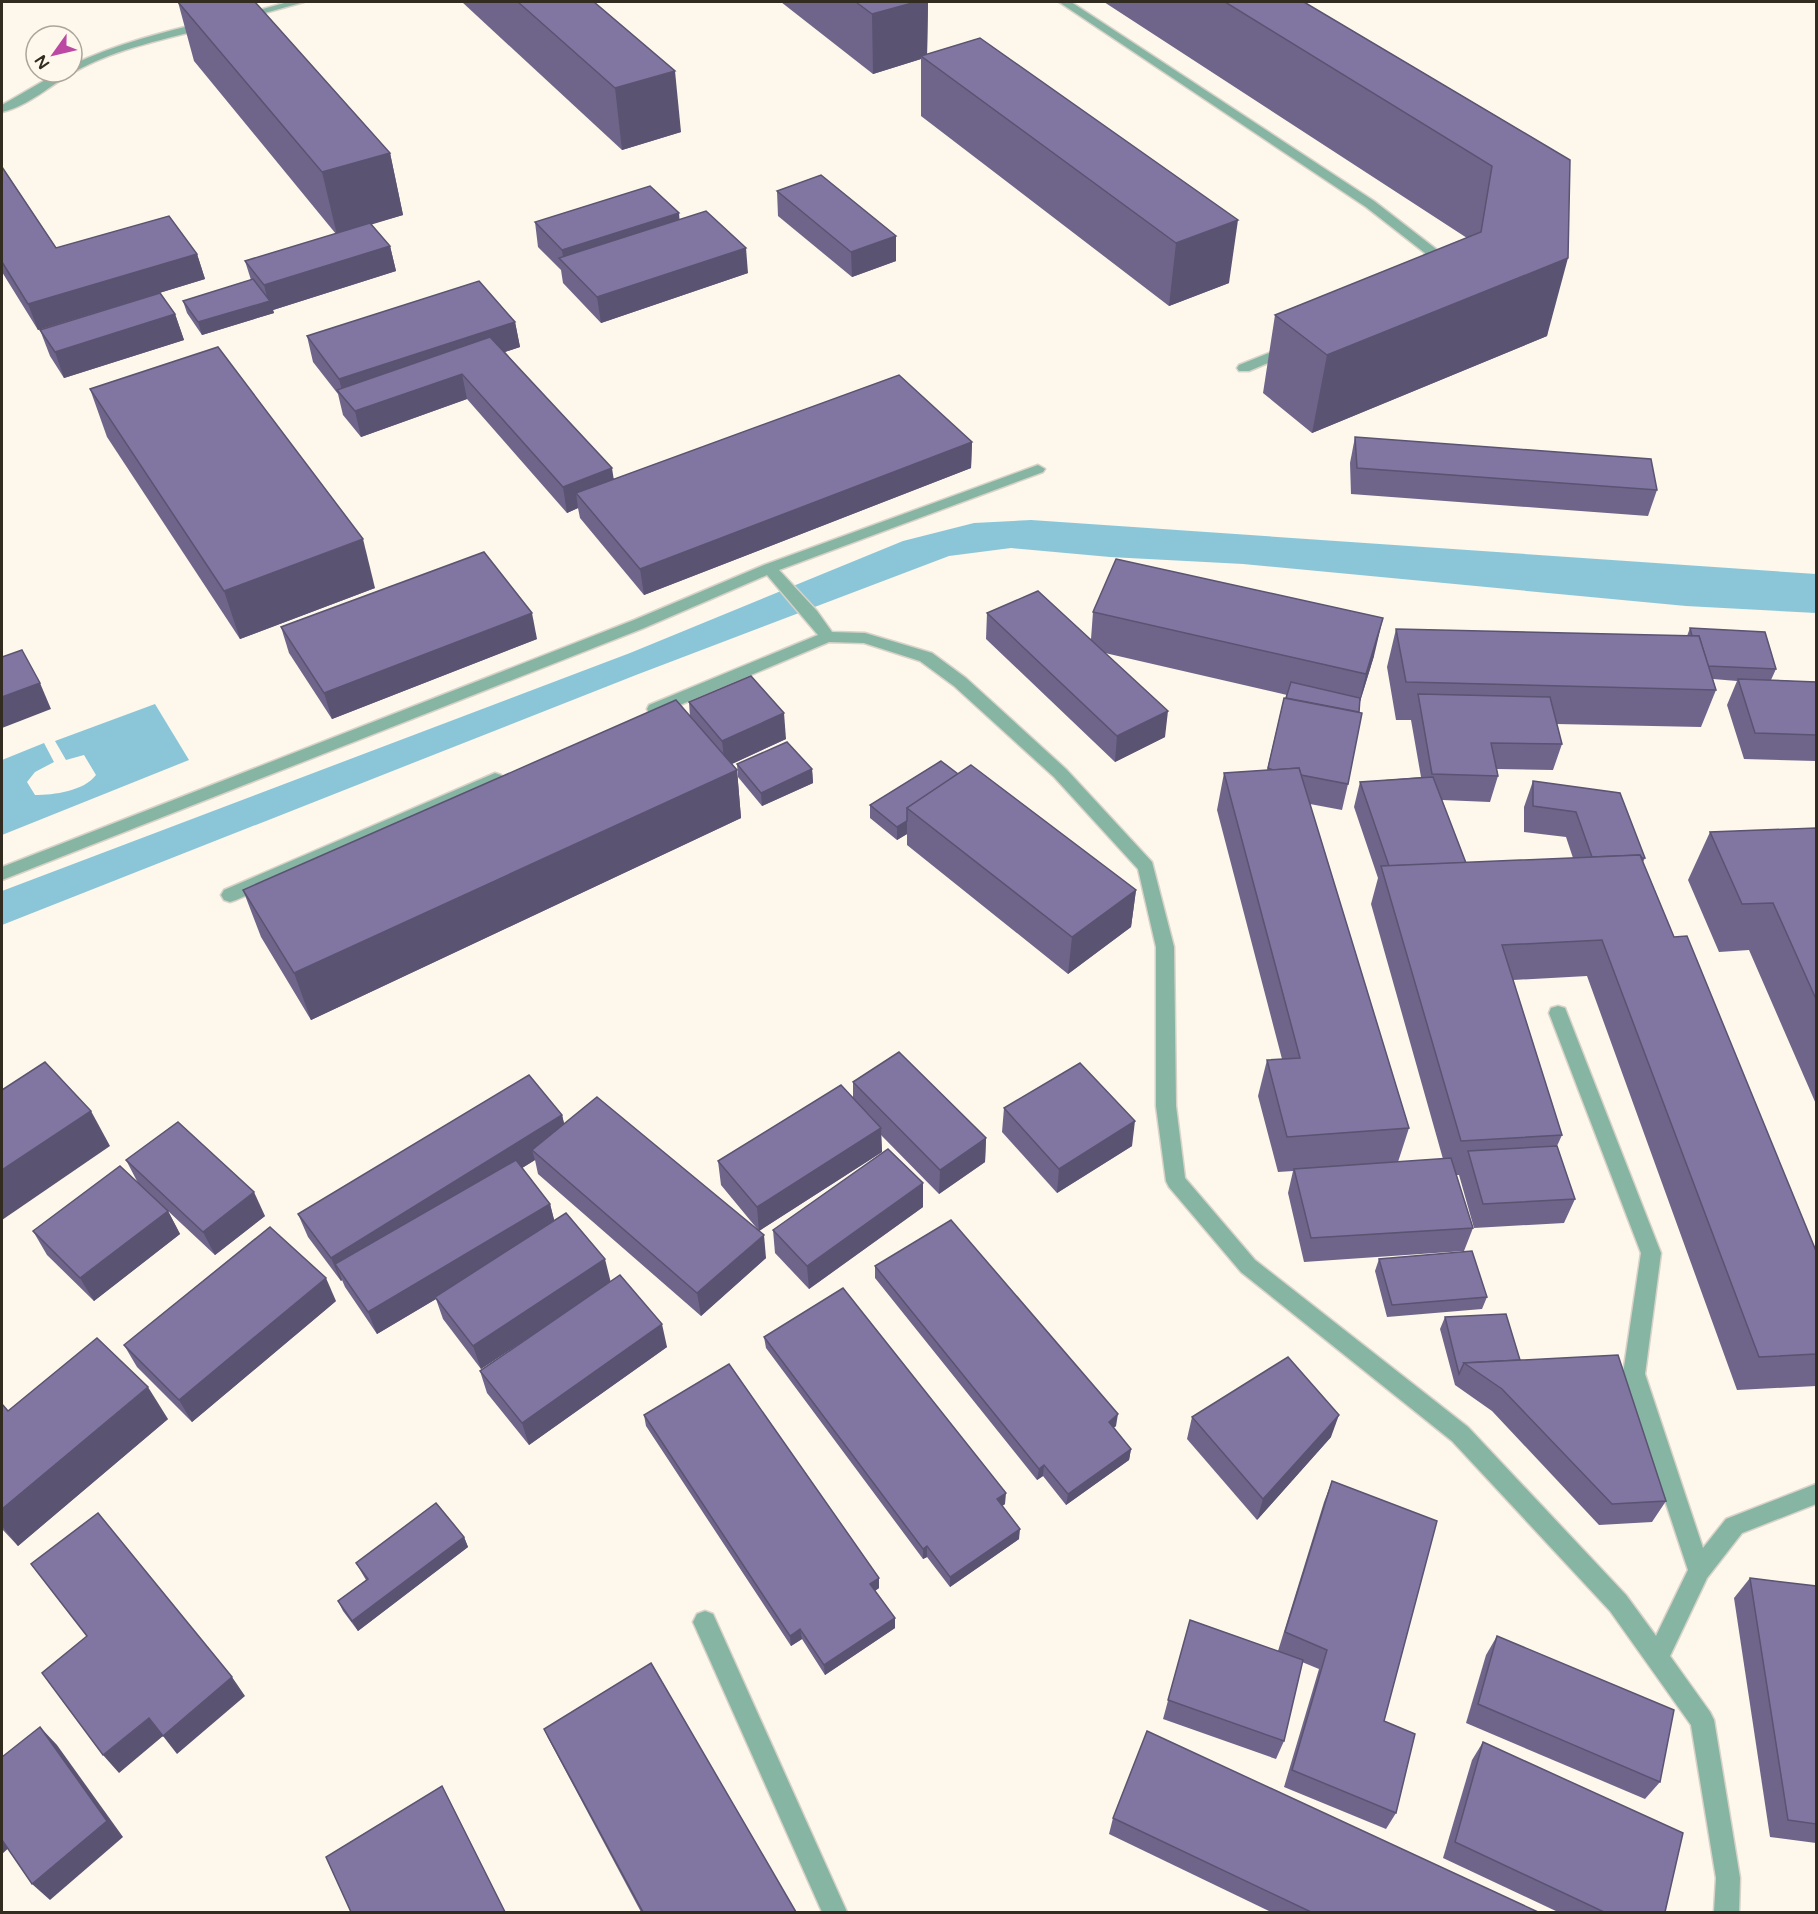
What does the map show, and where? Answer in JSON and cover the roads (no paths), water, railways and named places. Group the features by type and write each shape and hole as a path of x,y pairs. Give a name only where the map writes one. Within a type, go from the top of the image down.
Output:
{"street":[{"path":"84,63 142,42 299,2"},
{"path":"1064,2 1370,204 1432,252 1420,284"},
{"path":"2,109 47,84"},
{"path":"1244,368 1298,345"},
{"path":"2,874 639,624 769,568 1038,469"},
{"path":"769,568 812,615 828,637"},
{"path":"633,719 797,648 828,637 865,638 926,657 960,682 1060,773 1146,867 1165,946 1166,1106 1176,1181 1248,1266 1460,1434 1618,1603 1702,1720 1728,1878 1727,1912"},
{"path":"230,895 513,771"},
{"path":"1558,1013 1651,1253 1634,1374 1699,1570"},
{"path":"1657,1658 1699,1570 1734,1526 1816,1494"},
{"path":"705,1622 835,1912"}],"water":[{"path":"1031,520 1816,574 1816,613 1686,606 1243,564 1110,557 1011,548 949,556 636,675 2,925 2,891 630,653 903,541 974,523"},
{"path":"155,704 189,760 2,835 2,760 44,743 54,762 35,772 27,782 35,795 59,793 76,788 84,785 96,775 84,755 66,760 55,741"}]}
